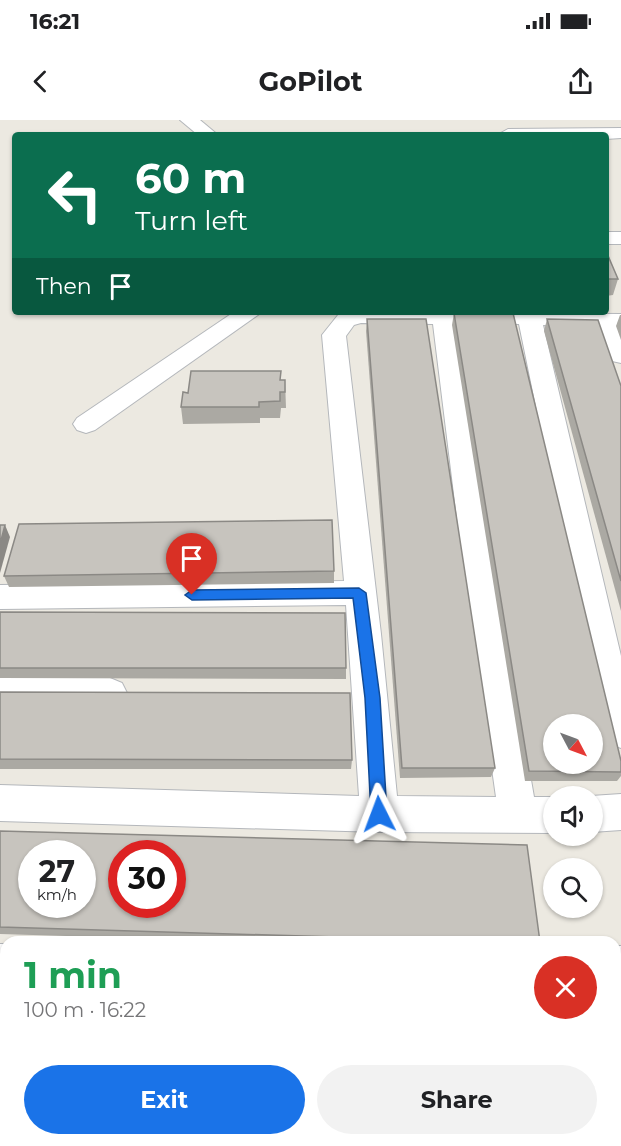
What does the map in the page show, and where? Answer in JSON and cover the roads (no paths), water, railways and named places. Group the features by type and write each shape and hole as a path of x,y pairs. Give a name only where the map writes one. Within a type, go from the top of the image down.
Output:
{"street":[{"path":"189,120 205,132"},
{"path":"511,132 528,120"},
{"path":"86,424 246,315"},
{"path":"379,814 373,698 359,593 334,335 346,320 359,316 614,320 621,356"},
{"path":"0,803 379,814 536,815 476,551 444,317"},
{"path":"529,317 621,732"},
{"path":"0,597 359,593"},
{"path":"0,691 140,693"},
{"path":"338,697 373,698"},
{"path":"603,814 621,813"}]}
